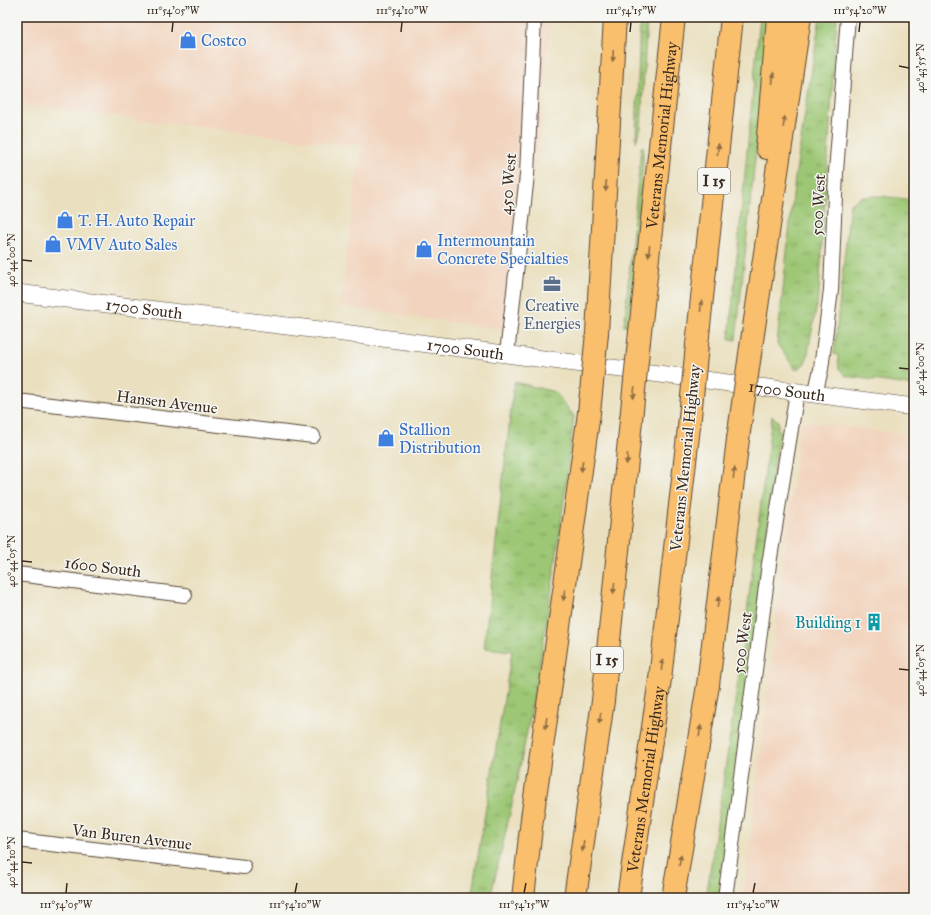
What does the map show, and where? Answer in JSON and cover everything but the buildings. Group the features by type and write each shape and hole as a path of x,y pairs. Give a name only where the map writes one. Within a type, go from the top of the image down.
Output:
{"highway":[{"path":"523,898 532,819 589,414 598,333 615,17"},
{"name":"Veterans Memorial Highway","path":"575,898 603,701 639,341 674,17"},
{"name":"Veterans Memorial Highway","path":"628,898 660,679 689,427 732,17"},
{"path":"750,354 778,17"},
{"path":"673,898 708,685 738,439 800,17"},
{"path":"515,898 532,819"}],"street":[{"name":"450 West","path":"507,354 527,175 534,17"},
{"name":"500 West","path":"815,395 831,290 836,172 848,17"},
{"name":"1700 South","path":"17,293 320,330 914,407"},
{"name":"500 West","path":"725,898 769,564 797,392"},
{"name":"Hansen Avenue","path":"17,401 313,436"},
{"name":"1600 South","path":"17,574 185,595"},
{"name":"Van Buren Avenue","path":"17,840 244,867"}],"shaded area":[{"path":"17,17 551,17 537,165 524,166 503,329 340,307 361,145 327,143 17,104"},
{"path":"17,321 26,322 17,393"},
{"path":"800,421 914,435 914,898 743,898"}],"green space":[{"path":"640,17 647,17 641,127 636,142"},
{"path":"760,17 770,17 736,340 729,339"},
{"path":"820,17 837,17 819,293 807,358 804,364 796,370 777,344 795,178"},
{"path":"641,147 644,147 639,223 629,327 624,326"},
{"path":"879,196 914,200 914,386 846,376 839,369 838,355 834,354 850,204 861,197"},
{"path":"514,382 555,392 574,416 545,634 511,810 490,898 471,898 512,651 484,648"},
{"path":"772,416 778,421 778,431 781,431 772,478 763,575 724,898 706,898 739,675"}],"place":[{"name":"Costco","path":"188,40"},
{"name":"T. H. Auto Repair","path":"65,220"},
{"name":"VMV Auto Sales","path":"53,244"},
{"name":"Intermountain Concrete Specialties","path":"424,249"},
{"name":"Creative Energies","path":"552,284"},
{"name":"Stallion Distribution","path":"386,438"},
{"name":"Building 1","path":"874,622"}]}
